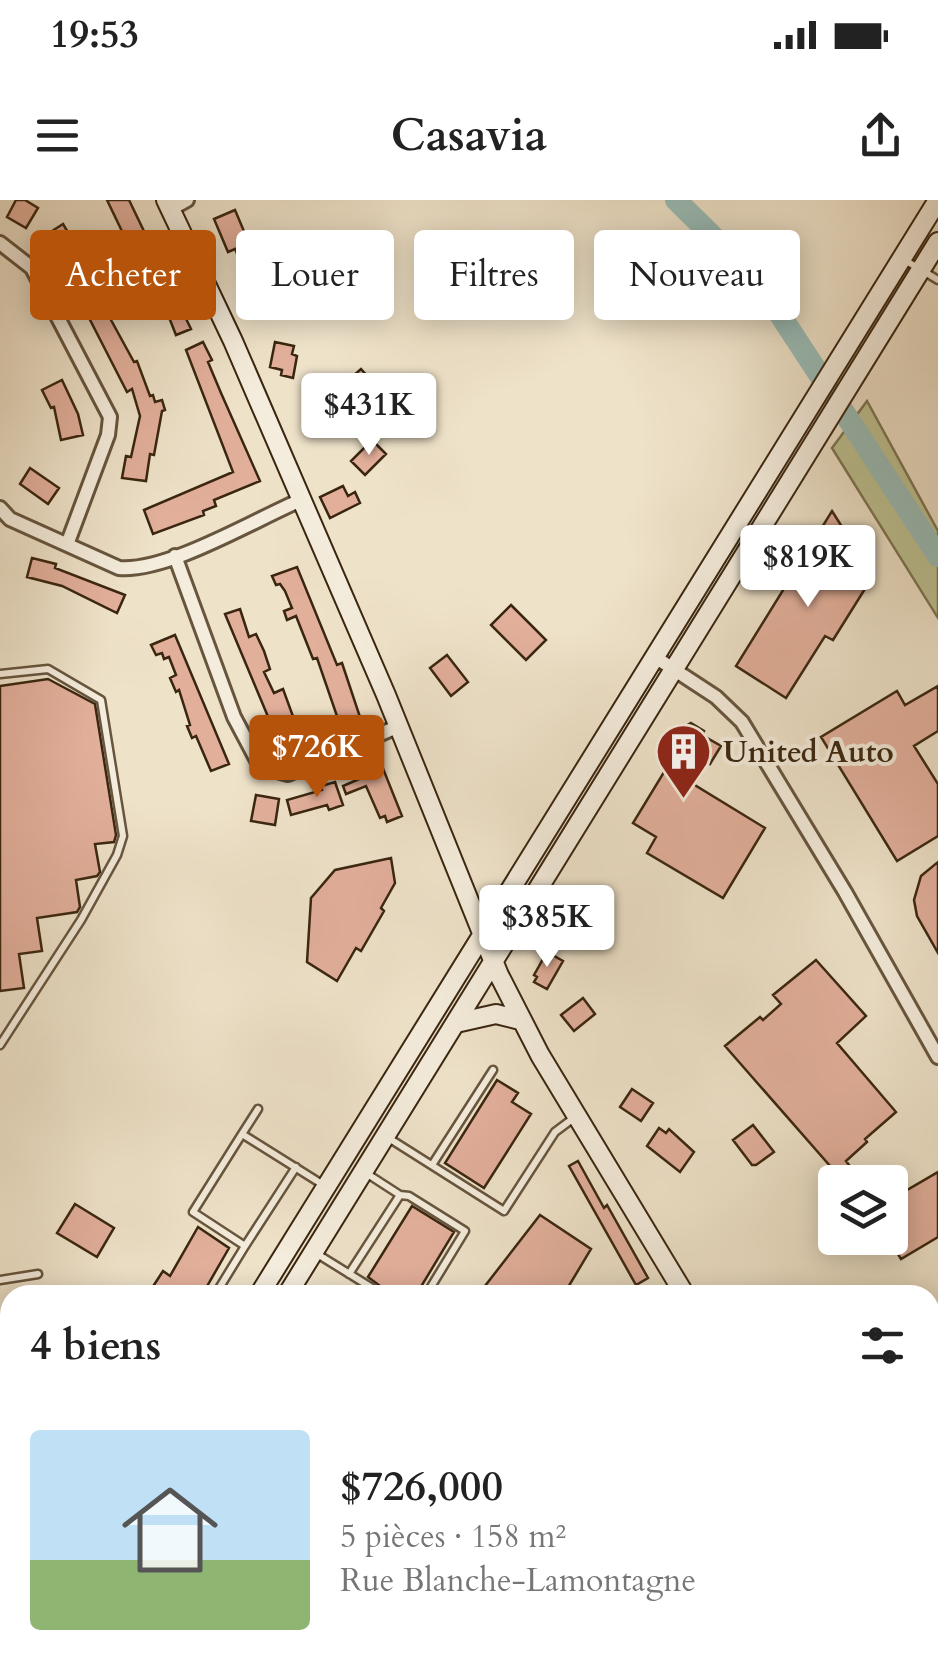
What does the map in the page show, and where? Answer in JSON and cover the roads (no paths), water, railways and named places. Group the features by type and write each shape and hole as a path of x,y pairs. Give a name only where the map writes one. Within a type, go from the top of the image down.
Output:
{"street":[{"path":"265,1285 938,200"},
{"path":"175,203 520,1020 679,1285"},
{"path":"294,1285 938,242"},
{"path":"0,244 32,268 110,417 108,435 68,542"},
{"path":"824,384 838,403"},
{"path":"0,508 10,519 119,568 135,569 175,556 301,500"},
{"path":"175,556 234,717 260,766 288,774 399,726"},
{"path":"655,657 722,702 742,722 845,892 938,1057"},
{"path":"456,1023 496,1014 520,1020"}],"lane":[{"path":"902,258 938,280"},
{"path":"0,674 48,669 102,700 123,836 117,855 81,920 0,1045"},
{"path":"432,1165 492,1070"},
{"path":"245,1246 192,1212 258,1109"},
{"path":"386,1136 504,1211 554,1132 577,1116"},
{"path":"242,1134 326,1186"},
{"path":"222,1285 296,1168"},
{"path":"364,1172 465,1231 432,1285"},
{"path":"350,1274 400,1195"},
{"path":"314,1252 367,1285"},
{"path":"0,1280 38,1274"}],"waterway":[{"path":"676,200 758,281 938,556"}],"place":[{"name":"United Auto","path":"684,801"}]}
